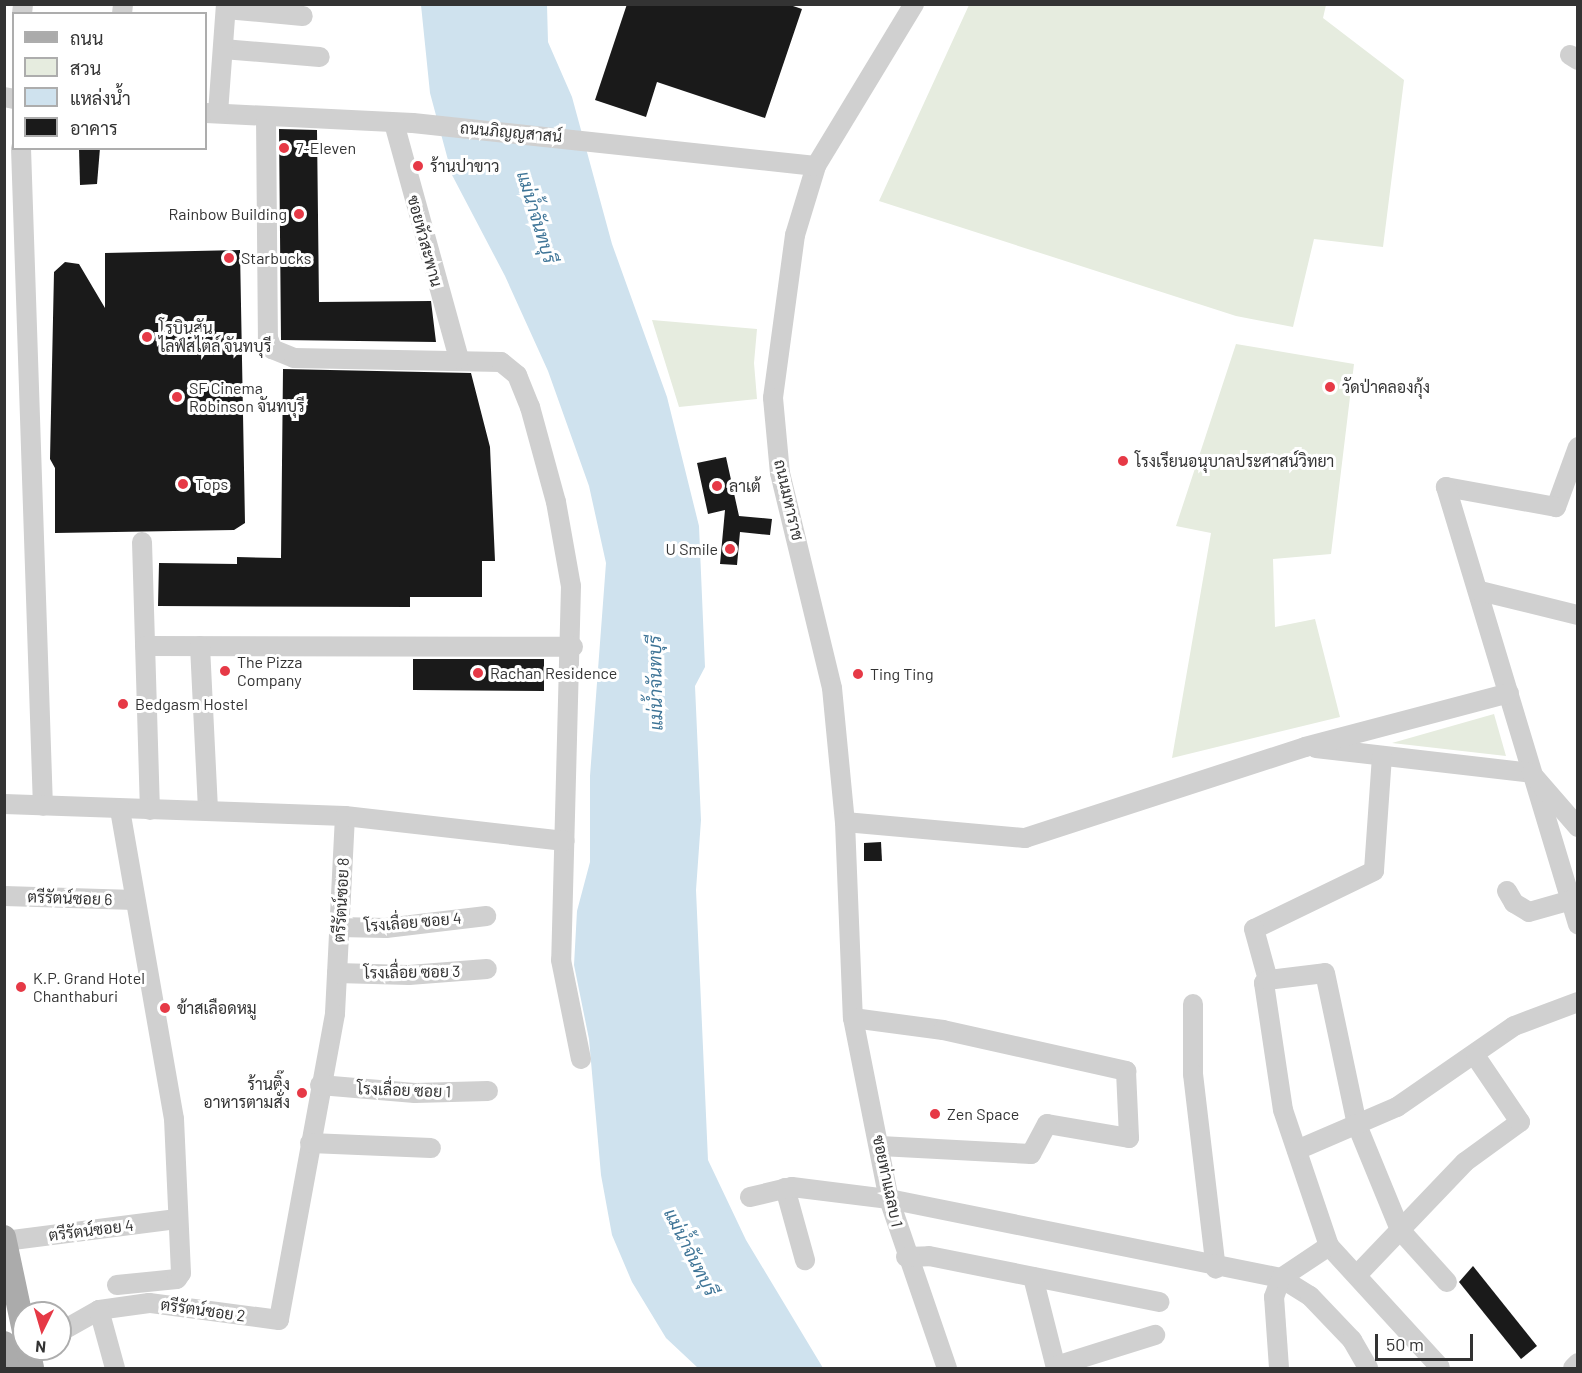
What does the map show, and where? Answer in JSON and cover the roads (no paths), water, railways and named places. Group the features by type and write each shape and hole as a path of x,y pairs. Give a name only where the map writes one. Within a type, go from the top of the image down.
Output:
{"main road":[{"path":"5,1239 18,1301"},
{"path":"4,1343 10,1368"}],"street":[{"name":"ถนนมหาราช","path":"849,988 845,822 832,688 780,473 773,398 795,235 816,166 914,4"},
{"path":"212,113 223,49 226,7 303,16"},
{"path":"223,49 320,57"},
{"name":"ถนนภิญญสาสน์","path":"212,113 403,123 615,142 816,166"},
{"path":"266,117 268,338 273,349 294,358 459,359 501,362 522,385 563,534 571,586 573,646 562,978 581,1059"},
{"name":"ซอยหัวสะพาน","path":"403,123 459,359"},
{"path":"21,150 44,806"},
{"path":"1578,447 1570,495 1560,504 1550,508 1446,487 1480,591 1531,773 1574,899 1578,924"},
{"path":"142,542 150,810"},
{"path":"1480,591 1578,615"},
{"path":"145,646 573,646"},
{"path":"200,646 208,811"},
{"path":"845,822 1025,838 1305,747 1509,693"},
{"path":"1305,747 1531,773 1578,827"},
{"path":"1268,980 1254,929 1374,871 1382,756"},
{"path":"4,804 345,816 565,841"},
{"path":"117,1286 181,1276 174,1119 120,809"},
{"name":"ตรีรัตน์ซอย 8","path":"279,1320 335,1014 345,816"},
{"path":"1507,891 1514,903 1529,912 1574,899"},
{"name":"ตรีรัตน์ซอย 6","path":"4,896 135,900"},
{"name":"โรงเลื่อย ซอย 4","path":"339,927 386,928 486,916"},
{"name":"โรงเลื่อย ซอย 3","path":"337,973 410,975 487,969"},
{"path":"1440,1367 1329,1246 1283,1110 1264,983 1268,980 1325,973 1356,1125 1400,1230 1447,1282"},
{"name":"ซอยท่าแฉลบ 1","path":"849,988 889,1199 906,1257 947,1368"},
{"path":"1297,1150 1397,1107 1476,1057 1514,1026 1578,1002"},
{"path":"1193,1004 1193,1074 1216,1269"},
{"path":"853,1018 943,1030 1126,1071 1129,1138 1047,1124 1031,1154 880,1146"},
{"path":"1357,1275 1465,1162 1520,1122 1476,1057"},
{"name":"โรงเลื่อย ซอย 1","path":"320,1086 415,1093 488,1091"},
{"path":"310,1143 431,1149"},
{"path":"785,1188 806,1260"},
{"path":"750,1197 785,1188 889,1199 1216,1269 1281,1278 1310,1296 1352,1340 1368,1368"},
{"name":"ตรีรัตน์ซอย 4","path":"5,1239 177,1219"},
{"path":"1279,1368 1274,1297 1281,1278 1329,1246"},
{"path":"906,1257 929,1256 1159,1302"},
{"path":"1033,1277 1056,1367 1155,1335"},
{"name":"ตรีรัตน์ซอย 2","path":"72,1325 99,1310 171,1304 279,1320"},
{"path":"99,1310 114,1368"},
{"path":"1573,1368 1578,1363"}],"water":[{"name":"แม่น้ำจันทบุรี","path":"421,5 547,5 548,42 572,97 612,244 667,397 699,526 705,667 695,686 701,820 696,890 708,1160 746,1240 823,1368 698,1368 666,1338 632,1282 612,1235 601,1175 589,1039 574,965 577,911 590,862 590,776 606,563 589,486 548,371 505,276 452,175 430,93"}],"place":[{"name":"7-Eleven","path":"284,148"},
{"name":"ร้านปาขาว","path":"418,166"},
{"name":"Rainbow Building","path":"299,214"},
{"name":"Starbucks","path":"229,258"},
{"name":"โรบินสัน ไลฟ์สไตล์ จันทบุรี","path":"147,337"},
{"name":"วัดป่าคลองกุ้ง","path":"1330,387"},
{"name":"SF Cinema Robinson จันทบุรี","path":"177,397"},
{"name":"โรงเรียนอนุบาลประศาสน์วิทยา","path":"1123,461"},
{"name":"Tops","path":"183,484"},
{"name":"ลาเต้","path":"717,486"},
{"name":"U Smile","path":"730,549"},
{"name":"The Pizza Company","path":"225,671"},
{"name":"Rachan Residence","path":"478,673"},
{"name":"Ting Ting","path":"858,674"},
{"name":"Bedgasm Hostel","path":"123,704"},
{"name":"K.P. Grand Hotel Chanthaburi","path":"21,987"},
{"name":"ข้าสเลือดหมู","path":"165,1008"},
{"name":"ร้านติ๊ง อาหารตามสั่ง","path":"302,1093"},
{"name":"Zen Space","path":"935,1114"}]}
